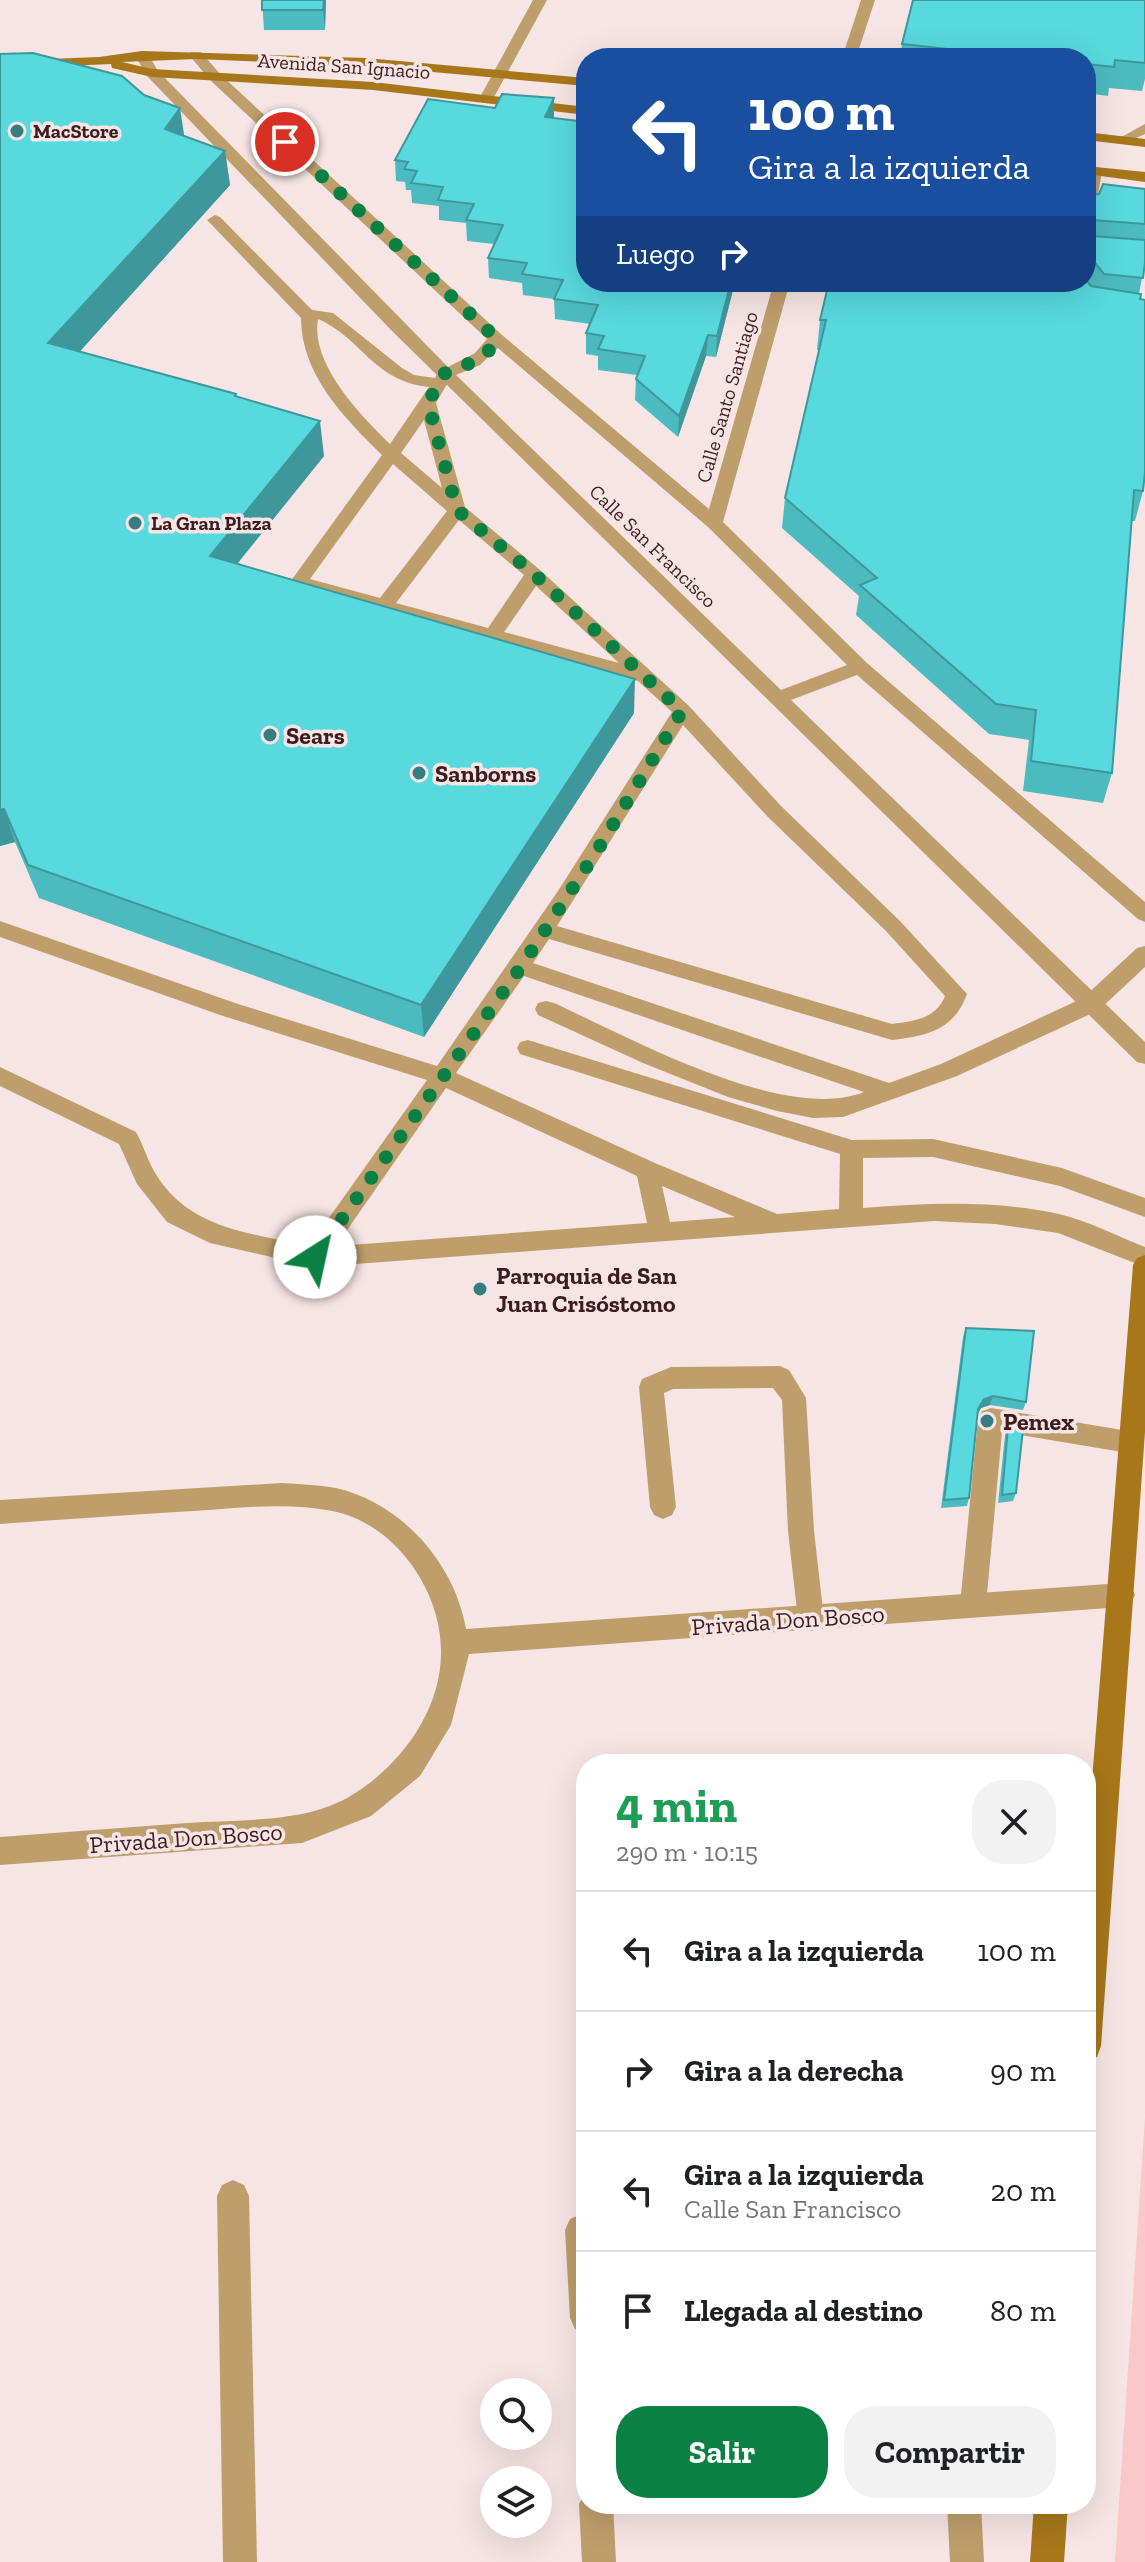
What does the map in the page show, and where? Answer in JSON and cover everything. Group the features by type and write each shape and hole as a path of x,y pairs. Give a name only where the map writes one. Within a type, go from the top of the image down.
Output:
{"street":[{"path":"486,99 540,0"},
{"path":"852,48 868,0"},
{"name":"Avenida San Ignacio","path":"0,65 99,61 142,55 196,55 366,62 576,81"},
{"name":"Calle San Francisco","path":"142,55 152,73 442,378 778,698 1145,1056"},
{"path":"196,55 215,77 496,338 714,523 860,667 1145,914"},
{"name":"Avenida San Ignacio","path":"99,61 152,73 373,86 576,110"},
{"path":"1123,140 1145,128"},
{"path":"1096,137 1145,143"},
{"path":"1096,171 1145,177"},
{"path":"215,220 309,317 309,340 333,392 392,455 534,574 682,711 774,811 893,926 956,994 952,1009 929,1027 892,1032 545,930"},
{"name":"Calle Santo Santiago","path":"714,523 779,292"},
{"path":"309,317 317,314 327,316 410,380 442,378 480,359 491,350 496,338"},
{"path":"442,378 392,455 299,582 644,676"},
{"path":"428,403 457,510"},
{"path":"384,606 457,510"},
{"path":"493,635 534,574"},
{"path":"778,698 860,667"},
{"path":"315,1257 521,967 682,711"},
{"path":"0,929 231,1010 442,1076 647,1170 778,1224"},
{"path":"546,1009 717,1084 803,1109 842,1108 949,1070 1091,1004 1145,954"},
{"path":"521,967 889,1092"},
{"path":"528,1048 852,1149 933,1148 1062,1177 1145,1208"},
{"path":"0,1076 128,1138 145,1177 175,1215 210,1233 315,1257 934,1212 995,1214 1060,1224 1145,1257"},
{"path":"851,1219 852,1149"},
{"path":"647,1170 661,1234"},
{"path":"1096,1921 1145,1265"},
{"path":"663,1507 651,1387 671,1378 780,1377 794,1398 801,1531 811,1619"},
{"path":"973,1605 991,1419 1134,1443"},
{"name":"Privada Don Bosco","path":"0,1512 281,1494 337,1500 387,1523 424,1559 449,1606 455,1642 455,1660 441,1716 410,1766 361,1806 302,1829 0,1851"},
{"name":"Privada Don Bosco","path":"455,1642 1122,1595"},
{"path":"233,2196 240,2562"},
{"path":"597,2514 599,2562"},
{"path":"965,2514 967,2562"},
{"path":"1047,2562 1050,2514"}],"shaded area":[{"path":"1145,2117 1145,2562 1115,2562"}],"building":[{"path":"262,0 324,0 323,10 262,10"},
{"path":"913,0 1145,0 1145,63 1115,60 1114,67 1096,65 1096,48 938,48 902,44"},
{"name":"La Gran Plaza","path":"33,53 122,76 144,95 180,108 165,129 225,151 48,343 236,394 320,421 210,556 635,679 421,1005 28,865 4,809 0,810 0,54"},
{"path":"502,94 554,98 545,117 576,121 576,292 728,292 717,336 708,335 679,416 636,379 645,356 598,349 604,336 586,333 598,305 554,299 563,280 522,274 527,263 488,258 503,225 466,220 474,204 438,200 443,187 411,183 417,171 404,169 408,162 395,160 428,99 495,108"},
{"path":"1103,184 1145,189 1145,224 1096,220 1096,194"},
{"path":"1096,236 1145,240 1143,278 1104,274 1096,264"},
{"path":"1096,287 1141,294 1140,299 1145,300 1145,472 1143,491 1134,490 1112,773 1031,761 1036,710 996,704 860,585 877,578 785,498 826,320 820,320 827,292 1096,292"},
{"path":"966,1328 1034,1331 1026,1402 993,1396 984,1399 978,1409 969,1498 944,1500"},
{"path":"1008,1427 1023,1429 1016,1493 1002,1495"}],"place":[{"name":"MacStore","path":"17,131"},
{"name":"La Gran Plaza","path":"135,523"},
{"name":"Sears","path":"270,735"},
{"name":"Sanborns","path":"419,773"},
{"name":"Parroquia de San Juan Crisóstomo","path":"480,1289"},
{"name":"Pemex","path":"987,1421"}],"route":[{"path":"285,142 496,338 491,350 480,359 445,374 428,403 457,510 534,574 682,711 597,851 521,967 315,1257"}]}
